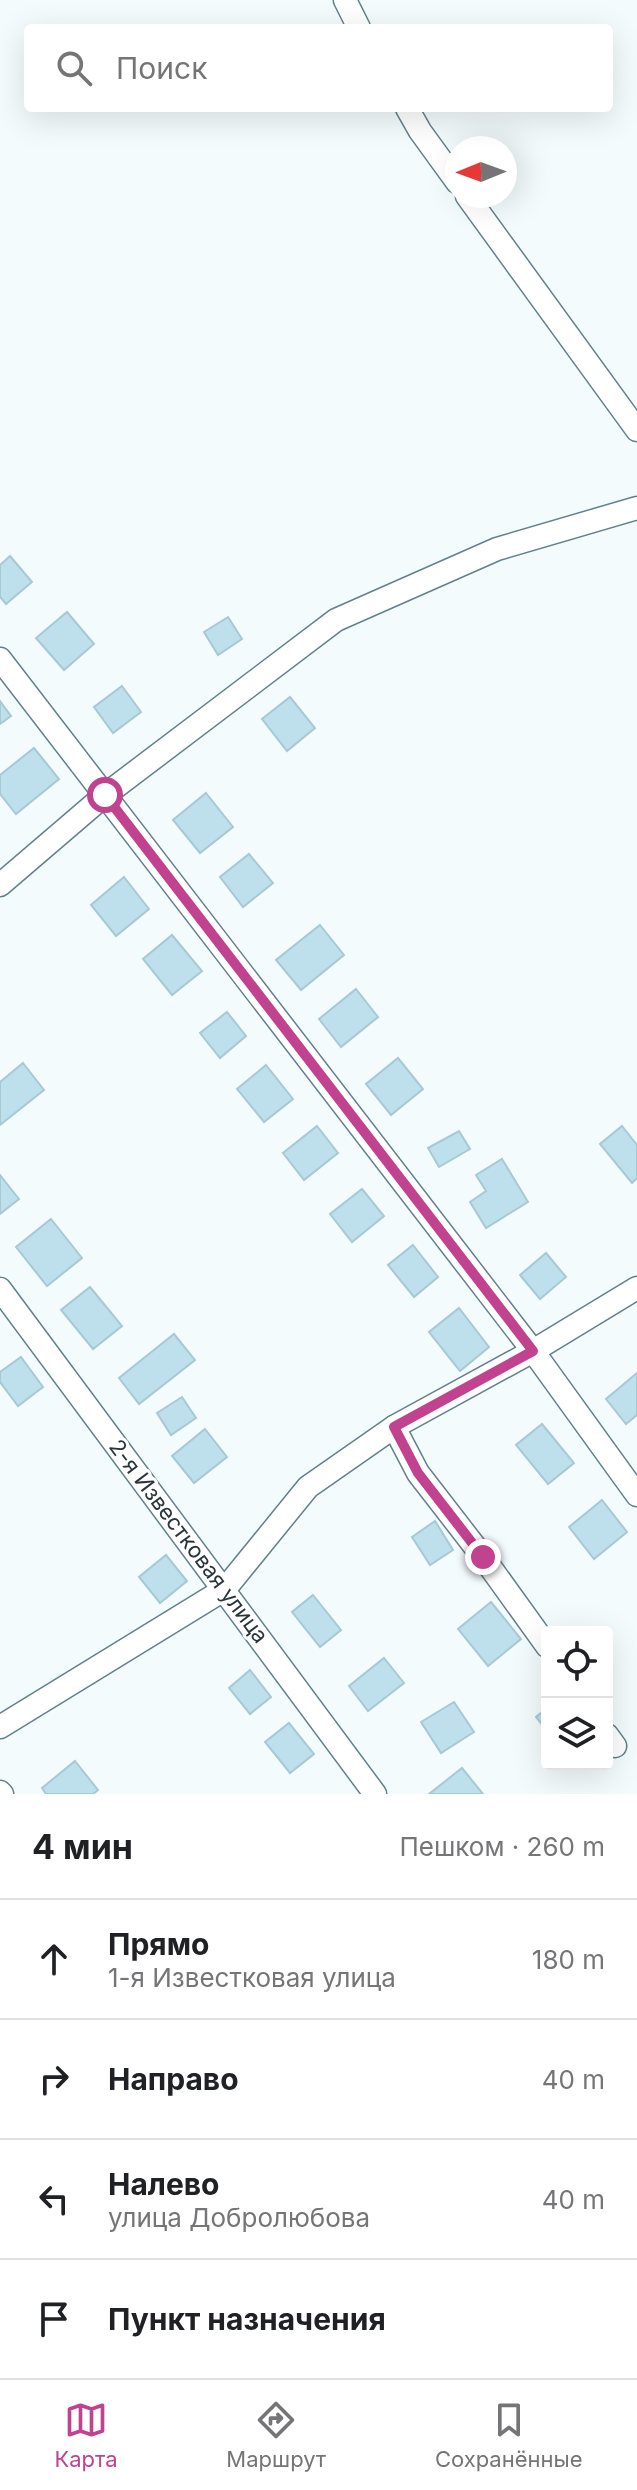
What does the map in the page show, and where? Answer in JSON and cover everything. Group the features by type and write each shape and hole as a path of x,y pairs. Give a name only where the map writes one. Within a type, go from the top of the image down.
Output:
{"street":[{"path":"345,0 357,24"},
{"path":"409,112 445,165"},
{"path":"476,208 637,430"},
{"path":"0,885 105,795 336,620 497,549 637,508"},
{"path":"0,659 533,1351 637,1495"},
{"path":"0,1727 225,1589 308,1487 394,1427 533,1351 637,1288"},
{"name":"2-я Известковая улица","path":"0,1289 375,1794"},
{"path":"394,1427 418,1473 541,1638"}],"building":[{"path":"10,556 32,582 6,604 0,597 0,565"},
{"path":"67,612 94,644 64,670 36,638"},
{"path":"228,617 242,639 218,655 204,632"},
{"path":"122,686 141,712 113,733 94,707"},
{"path":"290,697 315,728 287,751 262,719"},
{"path":"0,701 11,716 0,724"},
{"path":"34,748 59,779 16,814 0,794 0,775"},
{"path":"206,793 233,827 200,853 173,820"},
{"path":"249,854 273,883 243,907 220,877"},
{"path":"124,877 149,909 116,936 91,905"},
{"path":"320,925 344,955 301,990 276,960"},
{"path":"172,935 202,971 172,995 143,959"},
{"path":"356,989 378,1017 341,1047 319,1019"},
{"path":"227,1012 246,1036 220,1058 200,1033"},
{"path":"398,1058 423,1089 391,1115 366,1084"},
{"path":"23,1063 44,1090 0,1125 0,1082"},
{"path":"266,1065 293,1099 264,1122 237,1089"},
{"path":"317,1126 338,1153 304,1180 283,1153"},
{"path":"622,1126 637,1145 637,1178 632,1183 600,1144"},
{"path":"459,1131 470,1149 439,1167 428,1148"},
{"path":"502,1159 528,1202 486,1228 470,1202 486,1191 476,1175"},
{"path":"0,1175 19,1199 0,1214"},
{"path":"362,1189 384,1216 352,1242 330,1214"},
{"path":"51,1219 82,1258 47,1286 16,1247"},
{"path":"413,1245 438,1277 414,1297 388,1265"},
{"path":"546,1253 566,1277 540,1299 520,1275"},
{"path":"90,1287 122,1326 93,1349 61,1310"},
{"path":"459,1308 489,1347 460,1371 429,1332"},
{"path":"174,1334 195,1360 139,1404 119,1378"},
{"path":"21,1357 43,1387 18,1406 0,1382 0,1372"},
{"path":"637,1373 637,1415 626,1424 606,1399"},
{"path":"182,1397 196,1418 171,1435 157,1413"},
{"path":"542,1424 574,1463 548,1484 516,1445"},
{"path":"205,1429 227,1457 194,1483 172,1456"},
{"path":"602,1500 627,1532 594,1559 569,1527"},
{"path":"435,1521 453,1550 430,1565 412,1537"},
{"path":"166,1555 187,1581 160,1603 139,1577"},
{"path":"313,1595 341,1630 320,1647 292,1612"},
{"path":"491,1602 521,1639 488,1666 458,1629"},
{"path":"384,1658 404,1683 368,1711 349,1686"},
{"path":"250,1670 271,1697 250,1714 229,1688"},
{"path":"454,1702 474,1732 441,1753 421,1722"},
{"path":"289,1723 314,1754 290,1773 265,1742"},
{"path":"75,1761 98,1790 93,1794 46,1794 42,1788"},
{"path":"462,1768 483,1794 429,1794"}],"route":[{"path":"105,795 533,1351 394,1427 418,1473 483,1557"}]}
